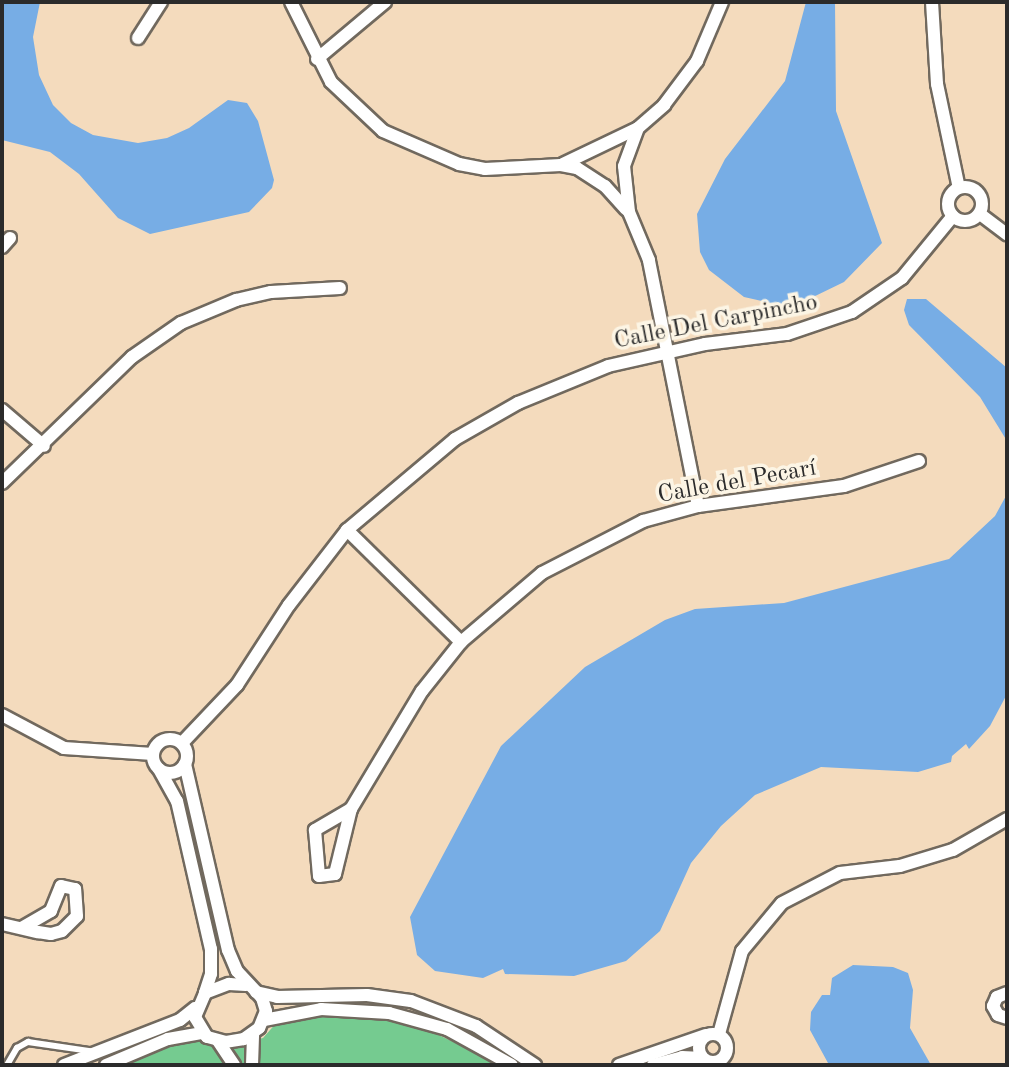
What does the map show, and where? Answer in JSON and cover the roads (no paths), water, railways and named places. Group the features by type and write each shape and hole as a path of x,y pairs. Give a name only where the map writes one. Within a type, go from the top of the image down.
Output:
{"street":[{"path":"138,38 162,2"},
{"path":"291,2 317,59 365,118 406,145 485,169 561,165 589,174 629,212"},
{"path":"317,59 385,2"},
{"path":"561,165 638,128 664,105 697,61 722,2"},
{"path":"932,2 937,84 959,188"},
{"path":"638,128 624,166 629,212 649,260 698,506"},
{"path":"959,188 979,193 983,203 980,214 967,221 953,216 948,201 959,188"},
{"path":"980,214 1007,234"},
{"name":"Calle Del Carpincho","path":"182,743 237,685 289,605 347,530 417,468 485,421 566,380 666,351 787,334 852,312 902,278 953,216"},
{"path":"2,483 44,446 132,357 181,323 236,300 271,292 340,288"},
{"path":"2,410 44,446"},
{"name":"Calle del Pecarí","path":"351,809 315,830 319,876 335,874 351,809 396,730 461,642 542,573 612,533 698,506 817,491 919,461"},
{"path":"347,530 461,642"},
{"path":"2,716 64,748 153,754"},
{"path":"106,1065 168,1039 202,1033 218,1041 236,1042 253,1034 264,1020 265,1004 251,989 228,950 182,743 162,741 153,754"},
{"path":"64,1065 180,1020 195,1008 205,993 211,974 211,948 177,801 153,754"},
{"path":"159,769 173,773 185,764"},
{"path":"702,1058 699,1045 712,1035 743,951 782,903 840,873 900,866 953,850 1007,819"},
{"path":"2,923 22,928 51,934 62,931 77,916 75,889 61,886 51,911 22,928"},
{"path":"205,993 229,984 299,997 367,995 411,1001 477,1026 535,1065"},
{"path":"1007,993 997,997 993,1006 998,1015 1007,1018"},
{"path":"195,1008 202,1033"},
{"path":"264,1020 307,1010 389,1013 447,1029 512,1065"},
{"path":"252,1065 253,1034"},
{"path":"653,1065 682,1057 723,1062 727,1048 712,1035"},
{"path":"619,1065 712,1035"},
{"path":"218,1041 234,1065"}],"lane":[{"path":"7,1065 17,1048 28,1042 99,1051"}],"water":[{"path":"2,2 40,2 33,37 39,75 53,105 71,123 93,135 138,143 167,138 189,128 228,100 247,103 258,121 274,180 272,188 249,212 150,234 118,218 79,174 50,152 2,140"},
{"path":"806,2 835,2 836,111 882,243 844,282 809,299 783,306 744,297 709,270 700,252 697,214 725,159 785,81"},
{"path":"907,299 926,299 1007,368 1007,441 980,397 909,325 904,310"},
{"path":"1007,494 1007,694 990,726 969,749 966,744 952,756 951,762 918,772 821,767 755,795 721,826 691,863 660,931 626,961 574,976 505,974 503,969 483,978 435,971 417,955 410,917 501,746 585,667 665,620 695,609 784,603 949,559 995,516"},
{"path":"853,965 893,967 908,973 913,990 910,1028 931,1065 828,1063 810,1030 811,1012 822,995 830,995 832,978"}]}
